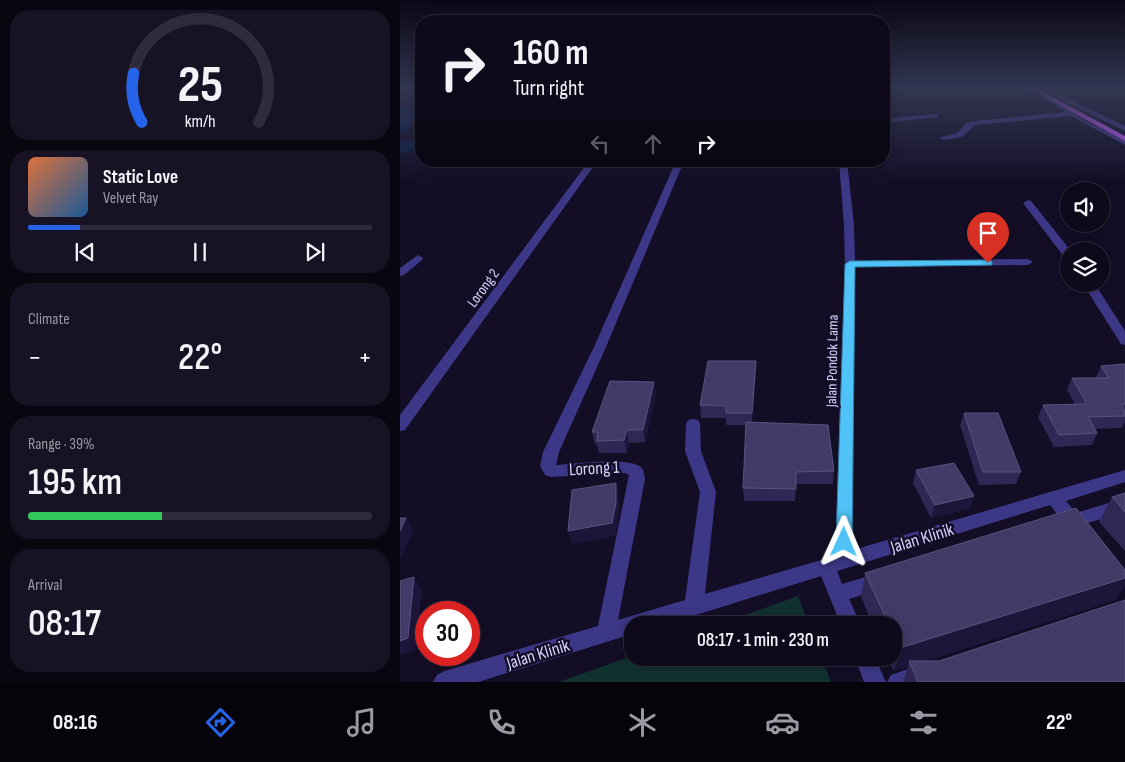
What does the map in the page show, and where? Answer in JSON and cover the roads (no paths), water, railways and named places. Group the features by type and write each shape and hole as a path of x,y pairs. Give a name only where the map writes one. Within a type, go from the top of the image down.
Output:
{"main road":[{"path":"1097,120 1123,134"}],"street":[{"path":"944,138 959,135 969,124 1009,120"},
{"path":"1087,120 1123,134"},
{"name":"Lorong 2","path":"400,426 589,167"},
{"name":"Lorong 1","path":"606,633 637,479 636,472 628,466 551,470 548,466 551,452 600,347 677,167"},
{"name":"Jalan Pondok Lama","path":"844,167 849,224 850,264 844,561"},
{"path":"1028,203 1060,244"},
{"path":"400,273 418,258"},
{"path":"850,264 1028,262"},
{"path":"1093,292 1125,341"},
{"path":"693,424 693,451 708,492 694,607"},
{"name":"Jalan Klinik","path":"664,616 1125,476"},
{"path":"1054,498 1084,535"},
{"path":"1054,527 1125,504"},
{"path":"826,567 847,616"},
{"path":"837,594 894,576"},
{"name":"Jalan Klinik","path":"444,682 624,628"},
{"path":"868,666 875,682"},
{"path":"898,682 936,670"}],"waterway":[{"path":"400,127 406,120"},
{"path":"400,148 415,144"}]}
